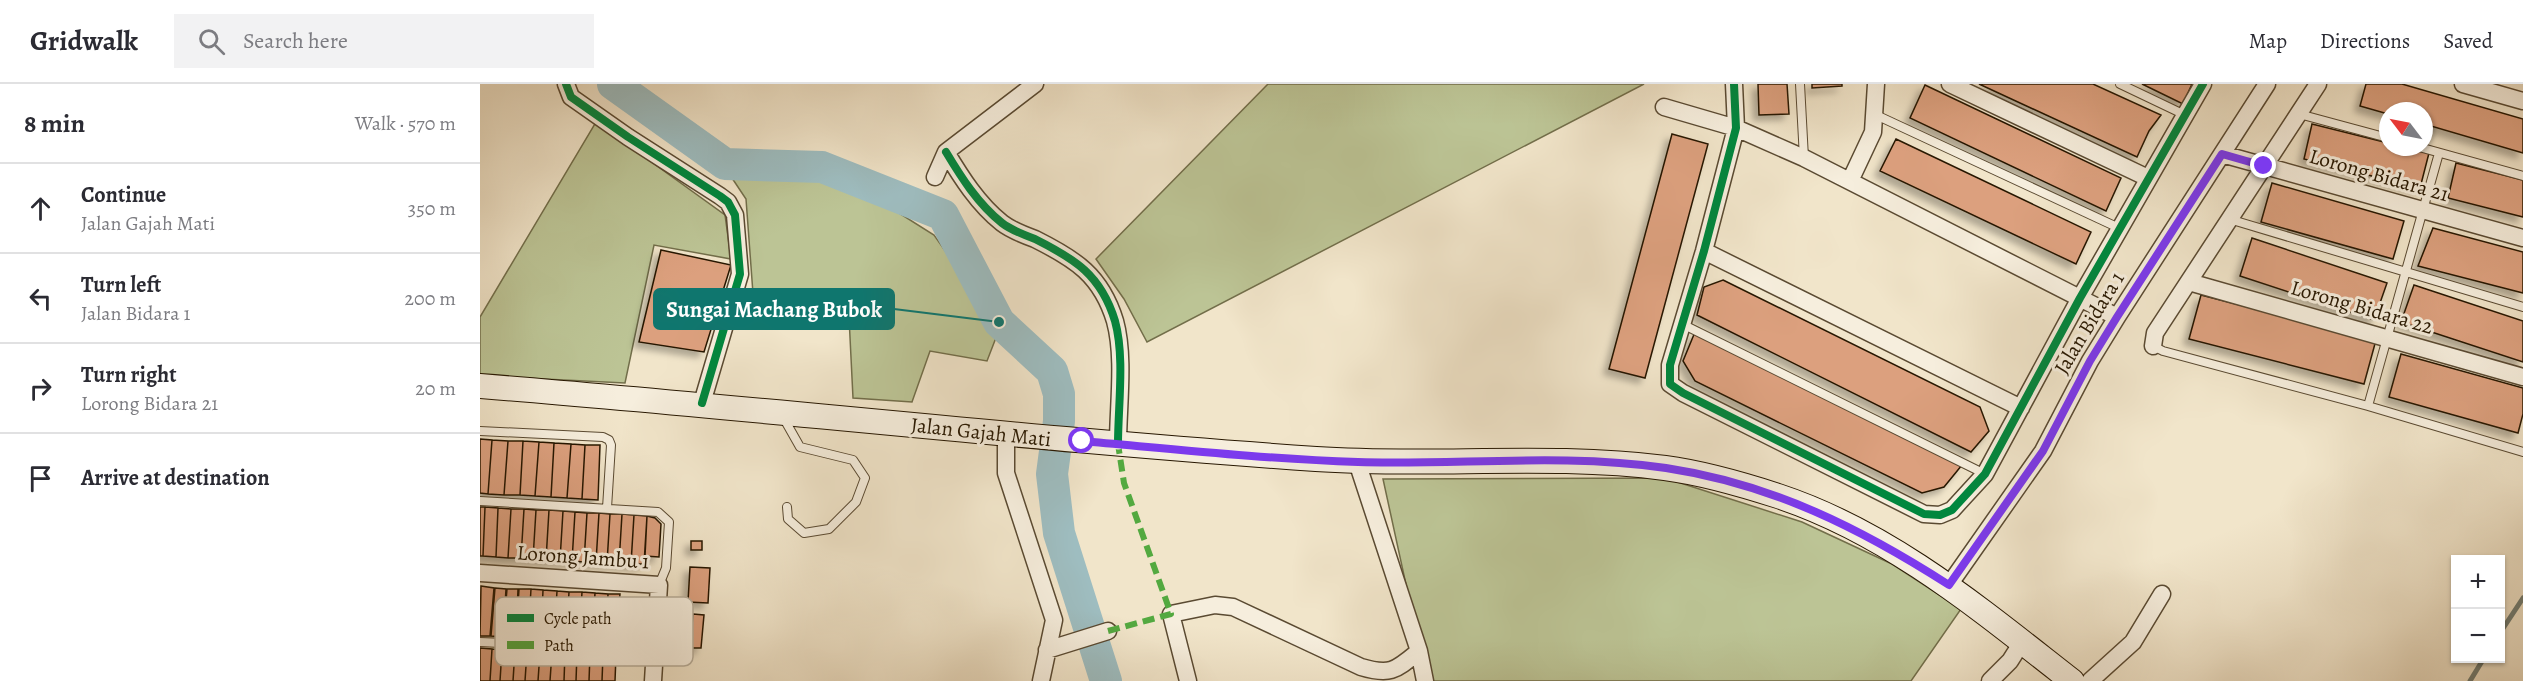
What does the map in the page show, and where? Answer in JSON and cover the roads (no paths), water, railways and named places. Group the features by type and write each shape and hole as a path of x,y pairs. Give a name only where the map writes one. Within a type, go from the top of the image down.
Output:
{"main road":[{"name":"Jalan Gajah Mati","path":"480,386 780,411 1016,436 1358,462 1584,462 1665,468 1709,476 1781,497 1838,521 1889,547 1949,585 2072,681"}],"street":[{"path":"566,84 571,97 628,138 720,196 728,202 735,215 740,274 702,404"},
{"path":"935,177 946,152 1035,84"},
{"path":"1734,84 1737,128 1670,365 1670,384 1683,393 1924,514 1940,515 1952,510 1985,474 2080,297 2203,84"},
{"path":"1850,181 1874,132 1876,84"},
{"path":"1950,84 2148,178"},
{"name":"Jalan Bidara 1","path":"1949,585 2043,451 2090,361 2267,84"},
{"path":"2153,346 2155,333 2318,84"},
{"path":"2463,84 2523,101"},
{"path":"1664,107 1737,128 1804,158 2117,317"},
{"path":"946,152 977,198 1003,224 1069,255 1084,267 1100,288 1114,321 1119,350 1118,444"},
{"name":"Lorong Bidara 21","path":"2222,154 2523,238"},
{"path":"1704,251 2020,408"},
{"name":"Lorong Bidara 22","path":"2189,282 2523,377"},
{"path":"1016,436 1006,473 1054,620 1041,681"},
{"path":"1358,462 1419,651 1425,681"},
{"name":"Lorong Jambu 1","path":"480,573 659,585 658,597"},
{"path":"2090,681 2133,642 2162,594"},
{"path":"1188,681 1172,614 1215,605 1233,607 1376,676 1394,672 1419,651"},
{"path":"1047,650 1108,631"},
{"path":"1990,681 2010,661 2022,642"},
{"name":"Lorong Jambu 1","path":"653,681 654,666"}],"lane":[{"path":"1800,84 1804,158"},
{"path":"2120,84 2185,115"},
{"path":"2299,114 2379,136"},
{"path":"1876,115 2119,228"},
{"path":"2433,151 2523,176"},
{"path":"2368,406 2439,153"},
{"path":"2229,219 2523,307"},
{"path":"1681,323 1985,474"},
{"path":"2153,346 2163,351 2368,406 2523,452"},
{"path":"780,411 800,447 853,460 865,478 856,502 829,530 804,532 788,519 787,507"},
{"path":"480,431 603,437 609,440 611,445 608,508"},
{"path":"480,501 658,512 669,522 666,568 659,585"},
{"path":"480,642 495,643"}],"waterway":[{"path":"613,84 725,164 822,167 943,215 999,322 1052,371 1059,394 1059,421 1052,474 1059,533 1106,681"},
{"path":"2505,625 2523,598"},
{"path":"2470,681 2481,663"}],"place":[{"name":"Sungai Machang Bubok","path":"999,322"}]}
